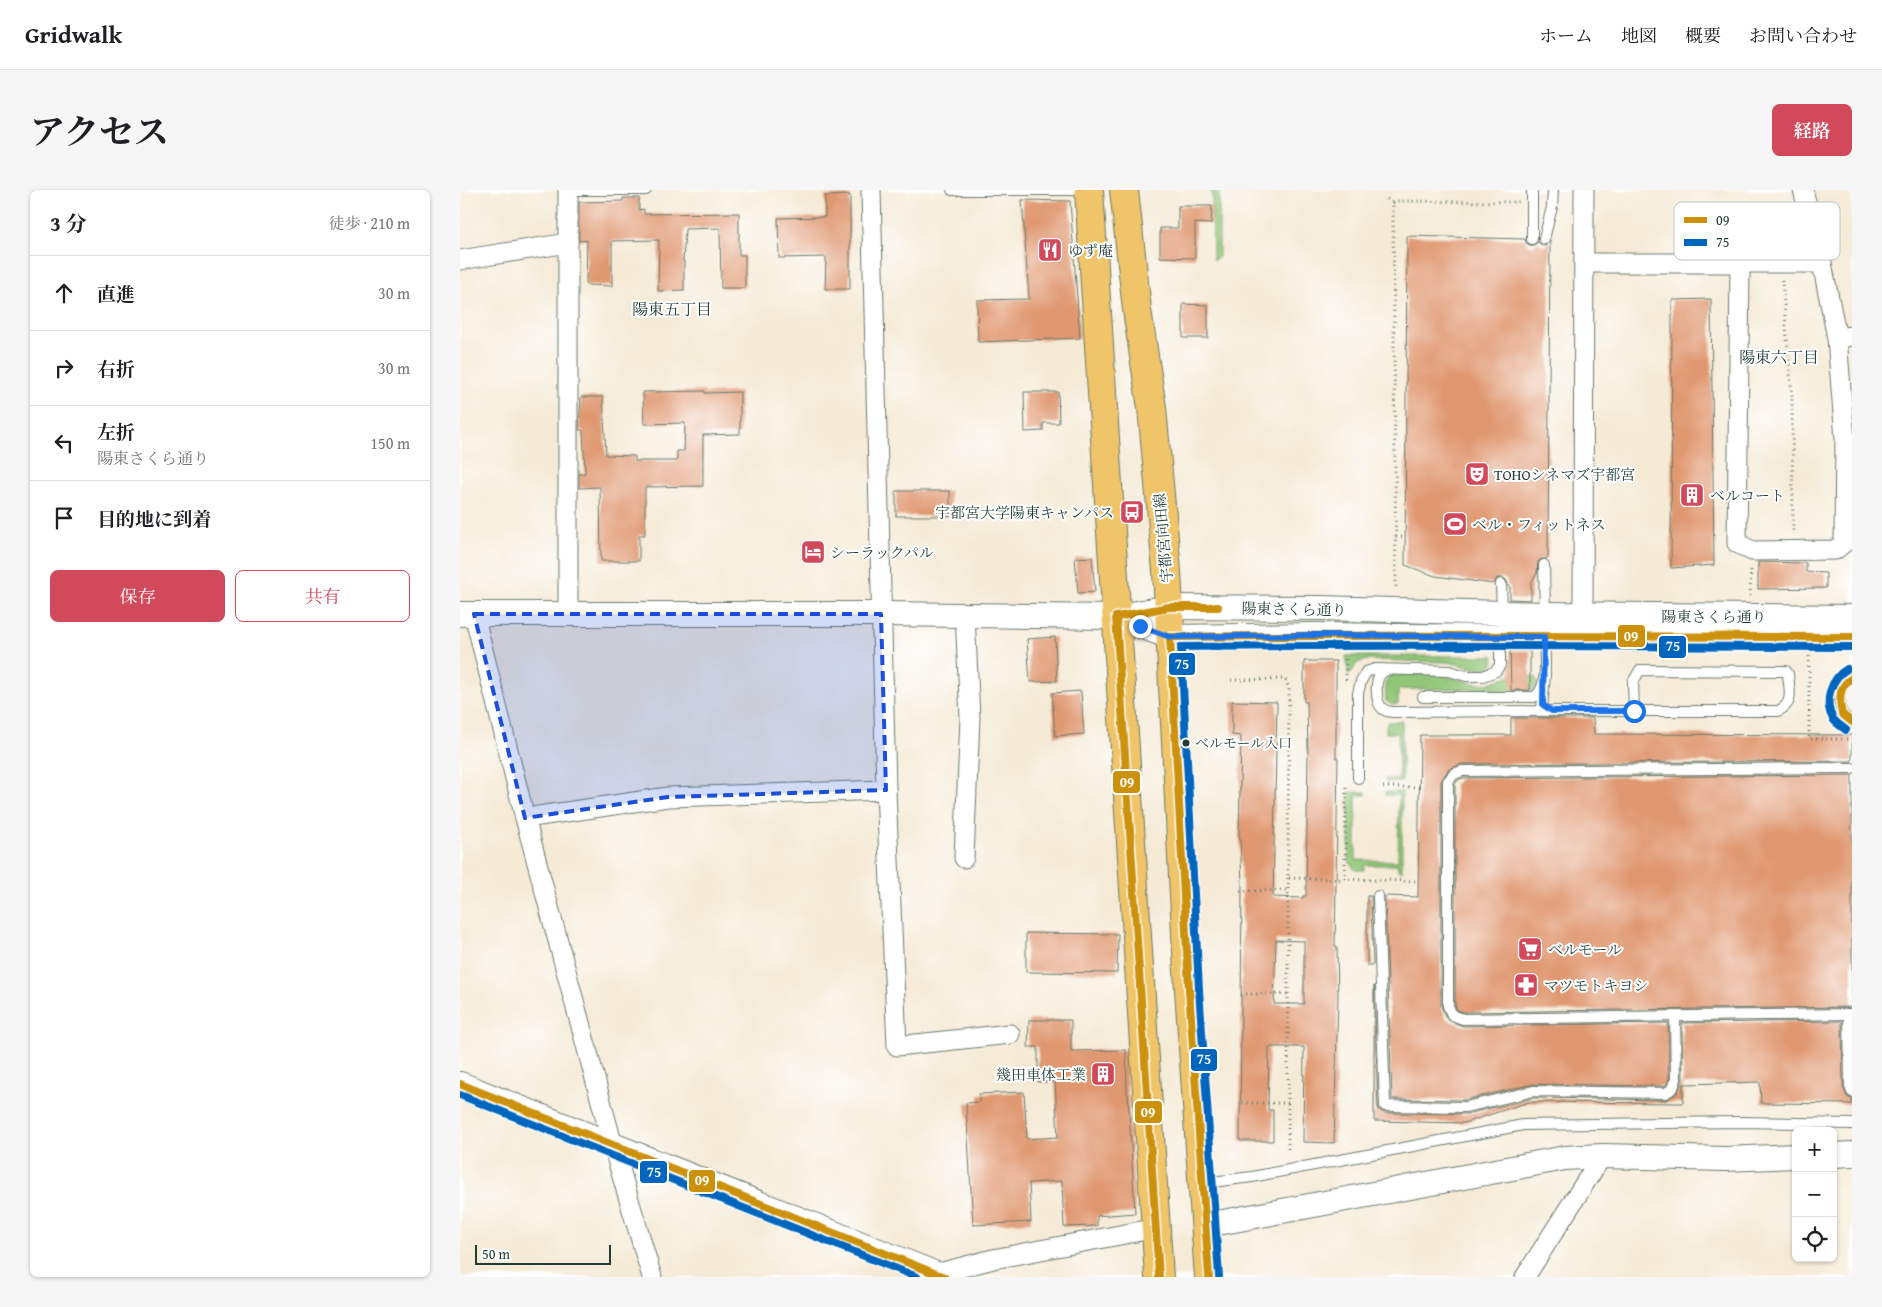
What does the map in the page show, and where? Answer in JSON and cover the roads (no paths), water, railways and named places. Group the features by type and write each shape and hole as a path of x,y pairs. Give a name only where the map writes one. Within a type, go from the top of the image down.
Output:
{"main road":[{"path":"1090,190 1159,1277"},
{"name":"宇都宮向田線","path":"1124,190 1137,310 1152,408 1168,607 1189,990 1209,1277"}],"street":[{"path":"568,190 568,614"},
{"path":"870,190 886,790 897,1046 1010,1034"},
{"path":"1583,615 1584,190"},
{"path":"460,260 568,243"},
{"path":"1740,264 1737,543 1752,551 1835,550 1844,543 1844,337 1821,260"},
{"path":"1584,263 1822,263"},
{"name":"陽東さくら通り","path":"1116,617 1168,607 1320,608 1502,614 1544,626 1852,637"},
{"path":"652,1277 613,1146 526,818 467,614 881,614 1116,617"},
{"path":"964,858 970,718 965,615"},
{"name":"陽東さくら通り","path":"1116,617 1170,637 1318,635 1500,637 1583,615 1852,616"},
{"path":"526,818 668,797 886,790"},
{"path":"460,1084 935,1276 993,1259 1157,1228"},
{"path":"1837,1155 1852,1154"},
{"path":"1525,1277 1602,1156"},
{"path":"1206,1223 1218,1223 1565,1158 1602,1156 1725,1158 1792,1156"}],"lane":[{"path":"568,190 646,190"},
{"path":"952,190 1084,190"},
{"path":"1532,190 1532,239"},
{"path":"1544,239 1552,207 1553,190"},
{"path":"1544,565 1544,709"},
{"path":"1501,584 1502,614"},
{"path":"1358,778 1357,705 1361,681 1366,672 1375,669 1449,671 1466,676 1483,676 1496,671 1500,665 1500,637"},
{"path":"1386,670 1380,674 1377,680 1379,706 1385,711 1544,709 1634,711 1778,711 1787,707 1789,702 1788,674 1786,670 1640,670 1633,682 1634,711"},
{"path":"1423,697 1534,697 1539,694 1545,675"},
{"path":"1852,678 1842,686 1839,699 1842,714 1852,722"},
{"path":"1852,768 1462,772 1454,774 1448,781 1448,1006 1452,1015 1463,1018 1850,1014 1850,1087 1852,1092"},
{"path":"1378,896 1385,1106 1466,1107 1533,1090 1666,1093 1673,1088 1676,1079 1675,1016"},
{"path":"1203,1183 1252,1177 1523,1125 1738,1122 1852,1124"}],"place":[{"name":"ゆず庵","path":"1050,250"},
{"name":"TOHOシネマズ宇都宮","path":"1477,474"},
{"name":"ベルコート","path":"1692,495"},
{"name":"宇都宮大学陽東キャンパス","path":"1132,512"},
{"name":"ベル・フィットネス","path":"1455,524"},
{"name":"シーラックパル","path":"813,552"},
{"name":"ベルモール入口","path":"1186,743"},
{"name":"ベルモール","path":"1530,949"},
{"name":"マツモトキヨシ","path":"1526,985"},
{"name":"幾田車体工業","path":"1103,1074"}],"district":[{"name":"陽東五丁目","path":"672,309"},
{"name":"陽東六丁目","path":"1779,357"}]}
